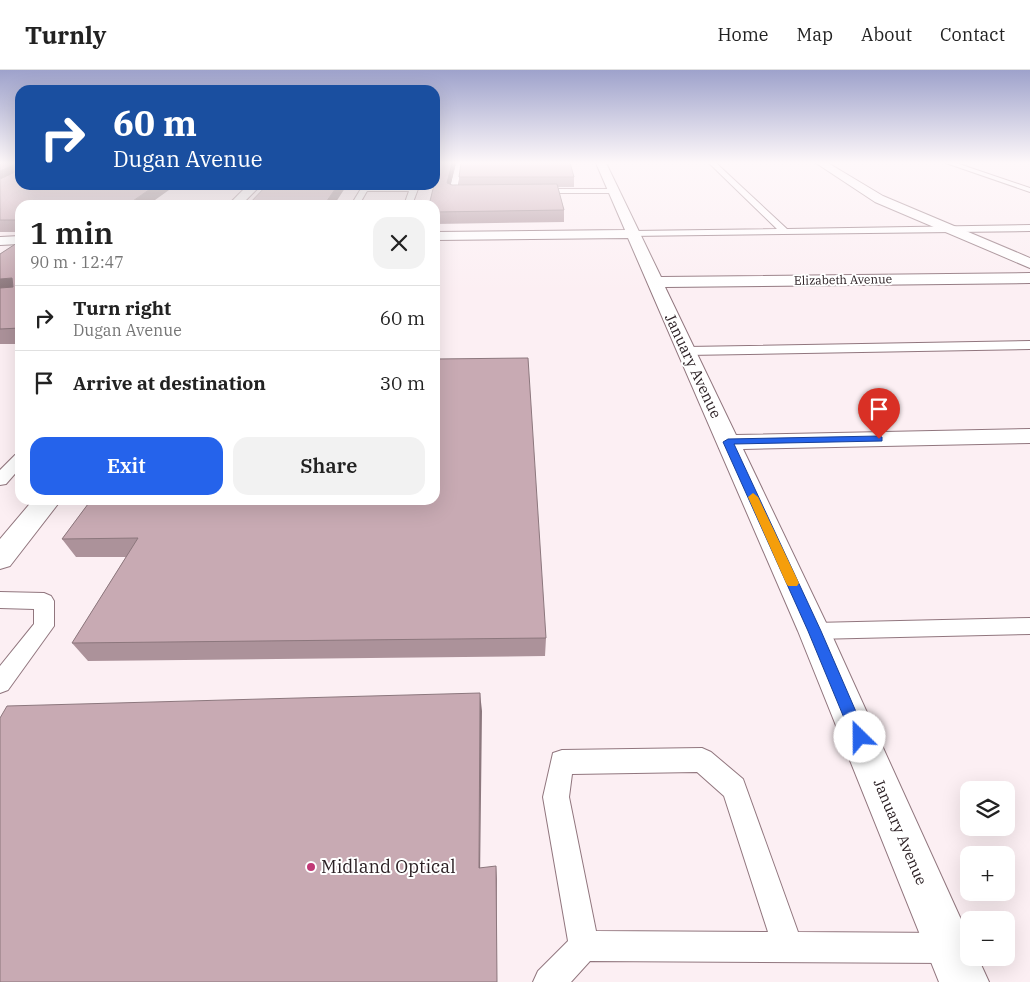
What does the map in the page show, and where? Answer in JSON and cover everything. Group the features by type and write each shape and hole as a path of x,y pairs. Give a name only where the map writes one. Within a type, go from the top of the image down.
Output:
{"street":[{"name":"January Avenue","path":"620,206 814,631 964,982"},
{"path":"895,206 1030,263"},
{"path":"440,236 633,234"},
{"path":"0,241 15,240"},
{"name":"Elizabeth Avenue","path":"655,282 1030,278"},
{"path":"728,442 1030,436"},
{"path":"0,558 44,505"}],"lane":[{"path":"757,206 785,232"},
{"path":"633,234 1030,228"},
{"path":"687,351 1030,346"},
{"path":"0,480 15,464"},
{"path":"0,600 44,601 44,626 0,683"},
{"path":"814,631 1030,626"},
{"path":"584,946 556,797 562,762 702,760 734,788 788,948"},
{"path":"549,982 584,946 950,948"}],"building":[{"path":"0,206 15,206 15,220 0,220"},
{"path":"440,206 563,206 564,210 440,212"},
{"path":"15,244 15,328 0,329 0,288 13,287 12,278 0,279 0,254"},
{"path":"528,358 546,638 72,643 138,538 62,539 87,505 440,505 440,359"},
{"path":"480,693 479,868 496,866 497,982 0,982 0,718 7,706"}],"slow traffic":[{"path":"753,497 792,583"}],"place":[{"name":"Midland Optical","path":"311,867"}],"route":[{"path":"860,737 728,442 879,439"}]}
